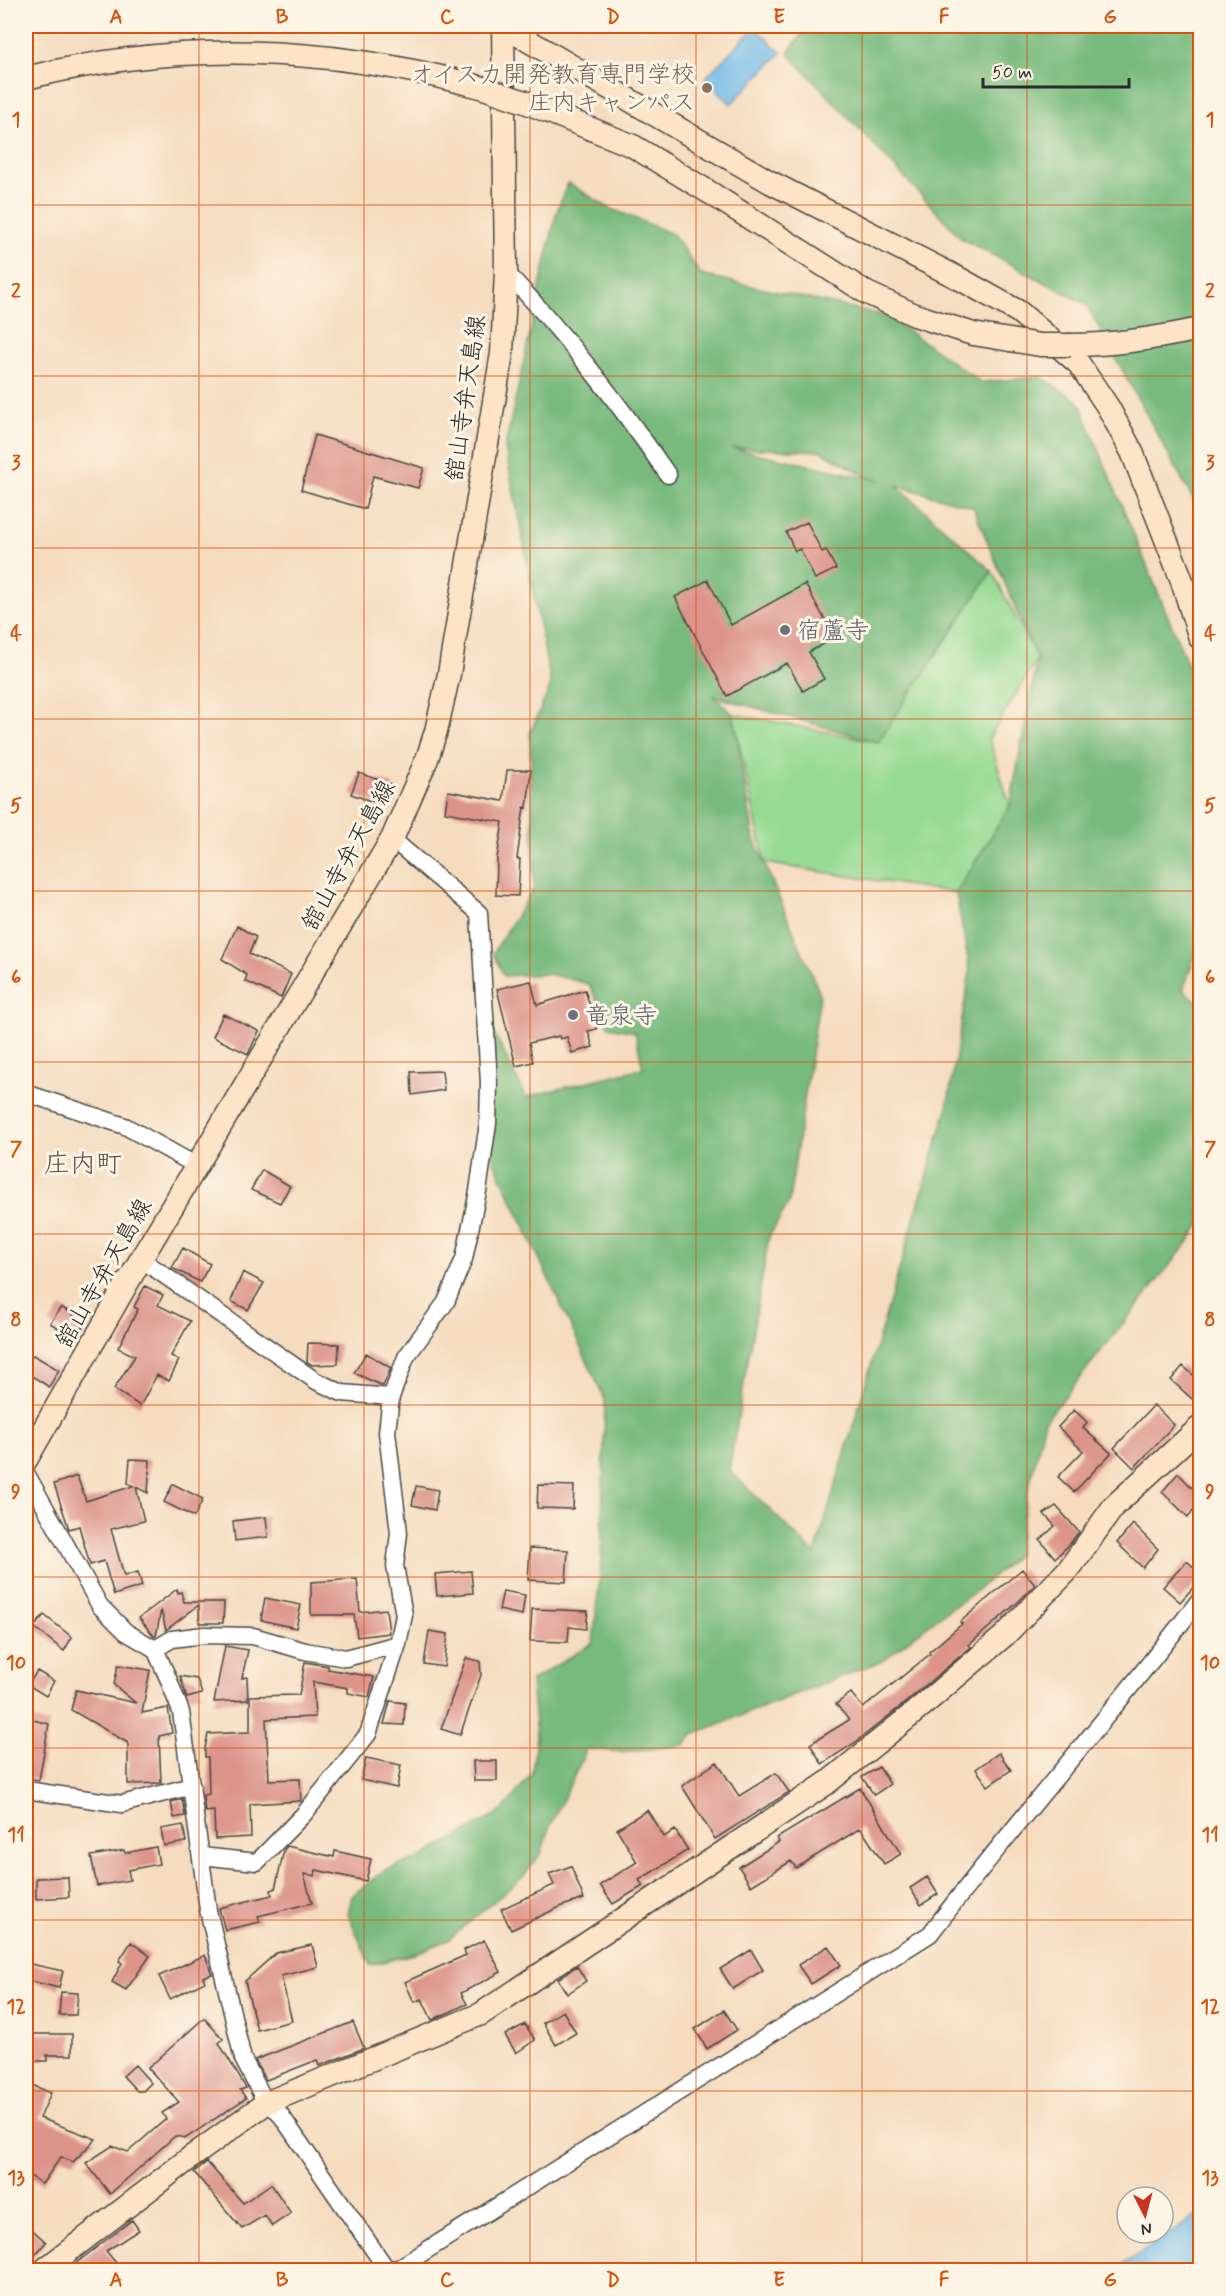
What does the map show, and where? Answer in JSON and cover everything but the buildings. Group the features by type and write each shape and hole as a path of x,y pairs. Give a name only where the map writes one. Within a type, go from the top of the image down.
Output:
{"main road":[{"name":"舘山寺弁天島線","path":"26,1460 141,1259 392,839 427,759 447,683 499,380 506,272 503,26"},
{"path":"503,26 770,182 1000,301 1018,312 1079,364 1108,407 1132,452 1181,578 1200,638"},
{"path":"26,78 148,57 201,53 264,52 328,56 391,66 484,88 525,102 633,146 867,293 915,315 973,334 1040,345 1098,345 1156,339 1200,329"},
{"path":"44,2271 190,2158 266,2103 481,2014 827,1783 1005,1635 1069,1569 1114,1506 1200,1427"}],"street":[{"path":"506,272 544,312 625,412 668,475"},
{"path":"201,1856 257,1862 304,1814 368,1734 398,1644 404,1615 395,1566 399,1533 387,1432 391,1396 406,1357 446,1302 464,1259 488,1123 489,1083 479,913 392,839"},
{"path":"26,1093 125,1126 197,1166"},
{"path":"141,1259 316,1382 342,1393 391,1396"},
{"path":"26,1473 100,1606 126,1632 154,1649 168,1678 181,1712 208,1910 243,2059 266,2103 278,2111 386,2268 397,2269 930,1934 987,1858 1145,1671 1200,1599"},
{"path":"154,1649 172,1639 204,1635 253,1636 305,1651 346,1658 398,1644"},
{"path":"26,1790 122,1804 192,1786"}],"green space":[{"path":"807,26 1200,26 1200,512 1086,304 962,239 788,53"},
{"path":"568,183 607,207 673,234 701,275 887,316 981,382 1041,377 1079,402 1200,694 1200,940 1183,990 1200,1004 1200,1224 1190,1240 1045,1421 1026,1499 1017,1555 975,1592 882,1661 693,1734 685,1745 624,1752 587,1749 548,1831 542,1852 523,1877 448,1940 414,1954 370,1965 348,1914 352,1896 385,1870 424,1856 502,1811 532,1773 536,1736 531,1681 593,1643 601,1565 605,1400 485,1142 487,1019 526,1097 643,1068 635,1032 609,1027 589,984 549,974 504,976 493,953 534,888 530,733 551,685 505,447 556,214","holes":["732,448 821,451 868,477 882,481","896,485 973,507 1037,660 1010,806 956,893 970,971 947,1108 815,1554 729,1470 769,1237 789,1202 820,994 754,839 733,714 714,696 878,742 992,571"]},
{"path":"992,571 1037,659 989,738 1010,806 956,893 765,863 733,714 878,742"}],"water":[{"path":"755,27 781,53 731,104 705,78"},
{"path":"1200,2214 1200,2270 1114,2270 1152,2245 1175,2245 1175,2230"}],"place":[{"name":"オイスカ開発教育専門学校 庄内キャンパス","path":"707,88"},
{"name":"宿蘆寺","path":"785,630"},
{"name":"竜泉寺","path":"573,1015"}],"district":[{"name":"庄内町","path":"83,1163"}]}
